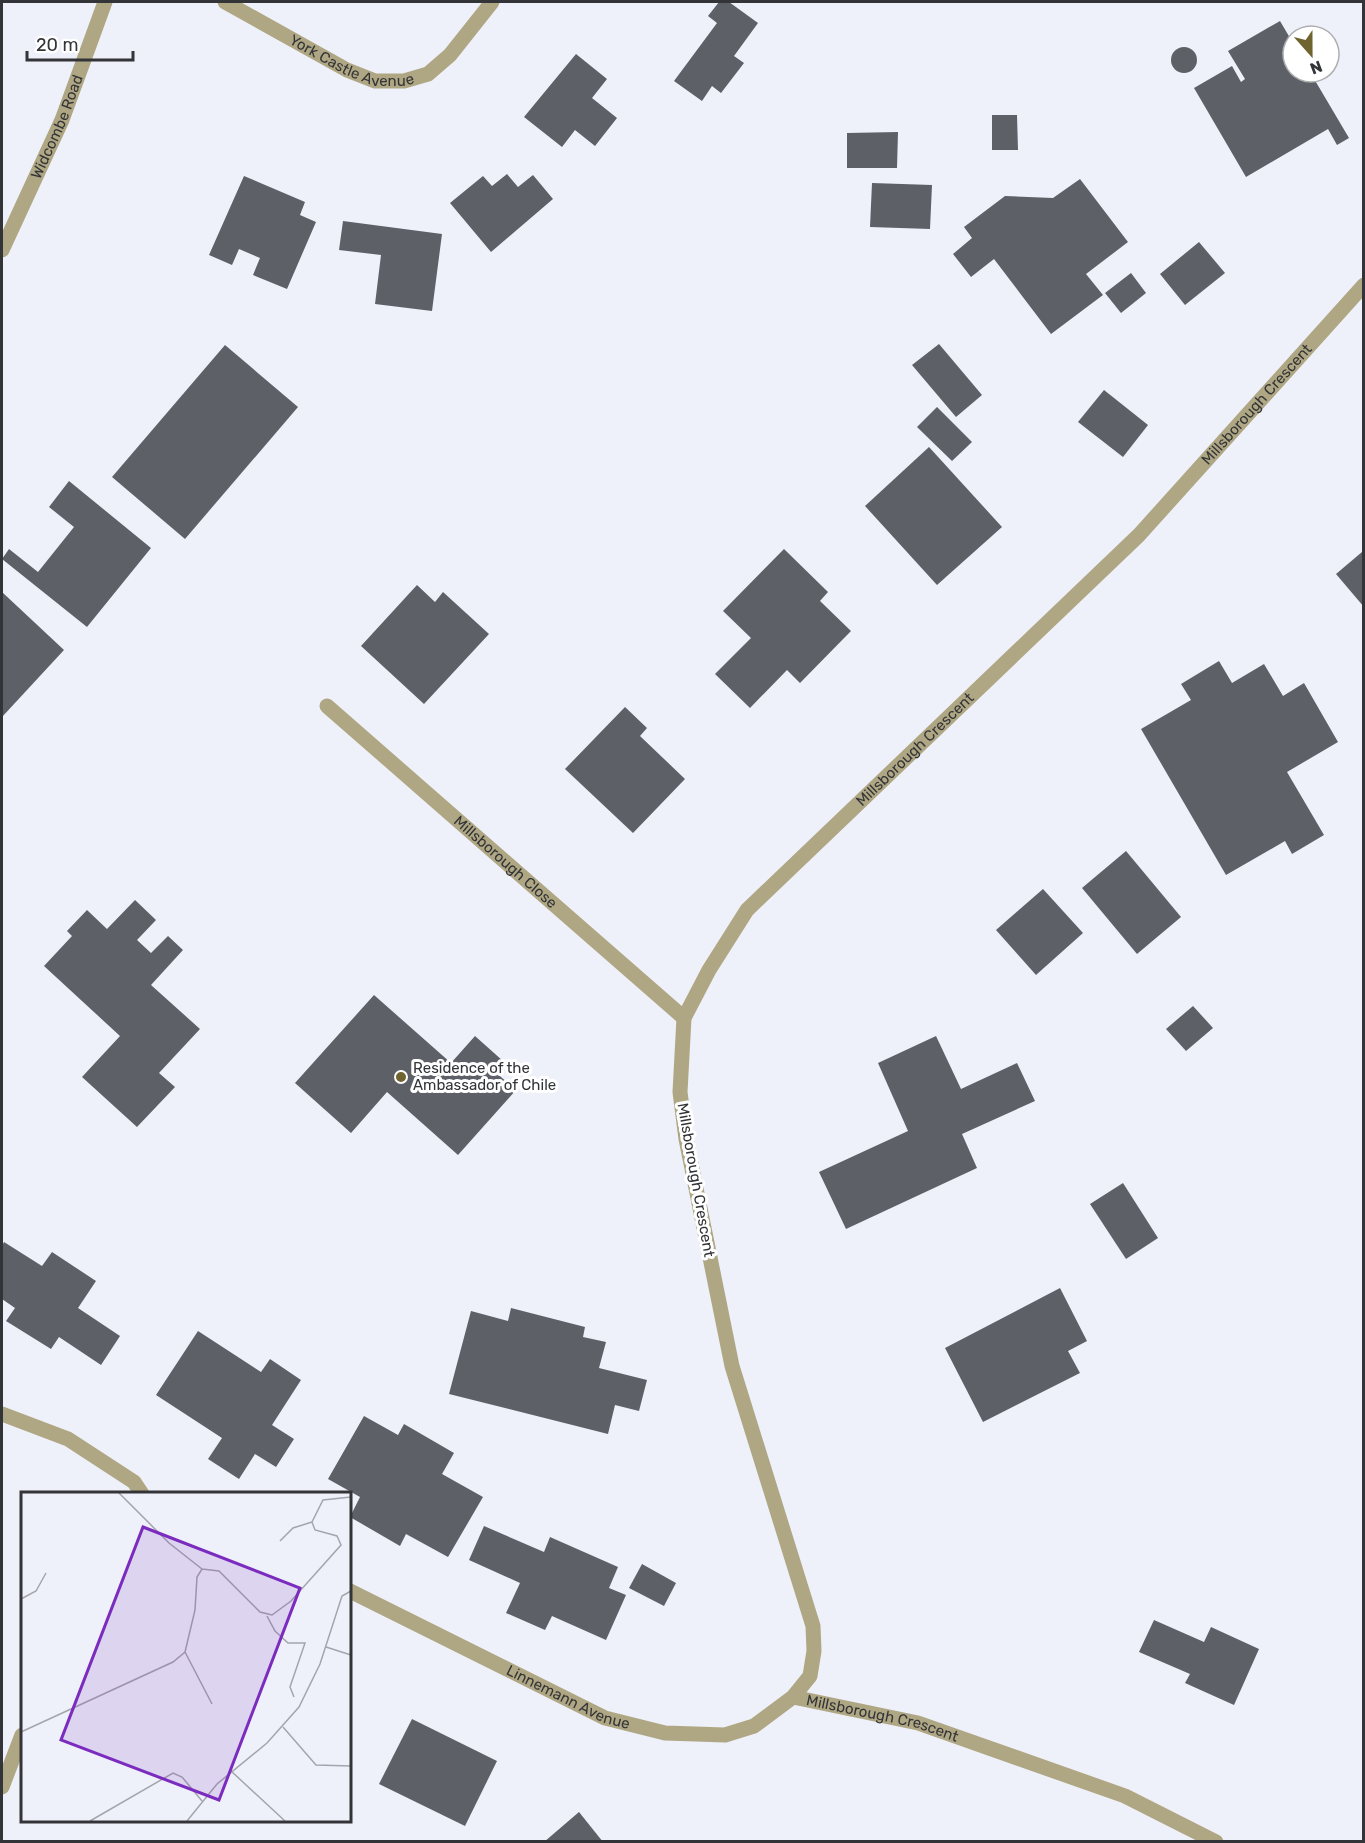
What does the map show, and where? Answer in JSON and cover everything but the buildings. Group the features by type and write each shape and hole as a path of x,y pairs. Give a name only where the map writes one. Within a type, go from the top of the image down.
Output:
{"street":[{"name":"Widcombe Road","path":"2,250 62,120 105,2"},
{"name":"York Castle Avenue","path":"225,2 347,70 375,81 404,81 428,74 450,56 492,2"},
{"name":"Millsborough Crescent","path":"1216,1842 1125,1797 918,1723 793,1697 810,1676 814,1651 813,1626 732,1366 686,1139 680,1092 684,1018 709,970 747,910 1139,535 1364,285"},
{"name":"Millsborough Close","path":"327,706 684,1018"},
{"path":"2,1414 68,1439 134,1482 141,1492"},
{"name":"Linnemann Avenue","path":"351,1592 615,1721 665,1732 725,1735 754,1726 793,1697"},
{"path":"2,1787 21,1738"}],"place":[{"name":"Residence of the Ambassador of Chile","path":"401,1077"}]}
